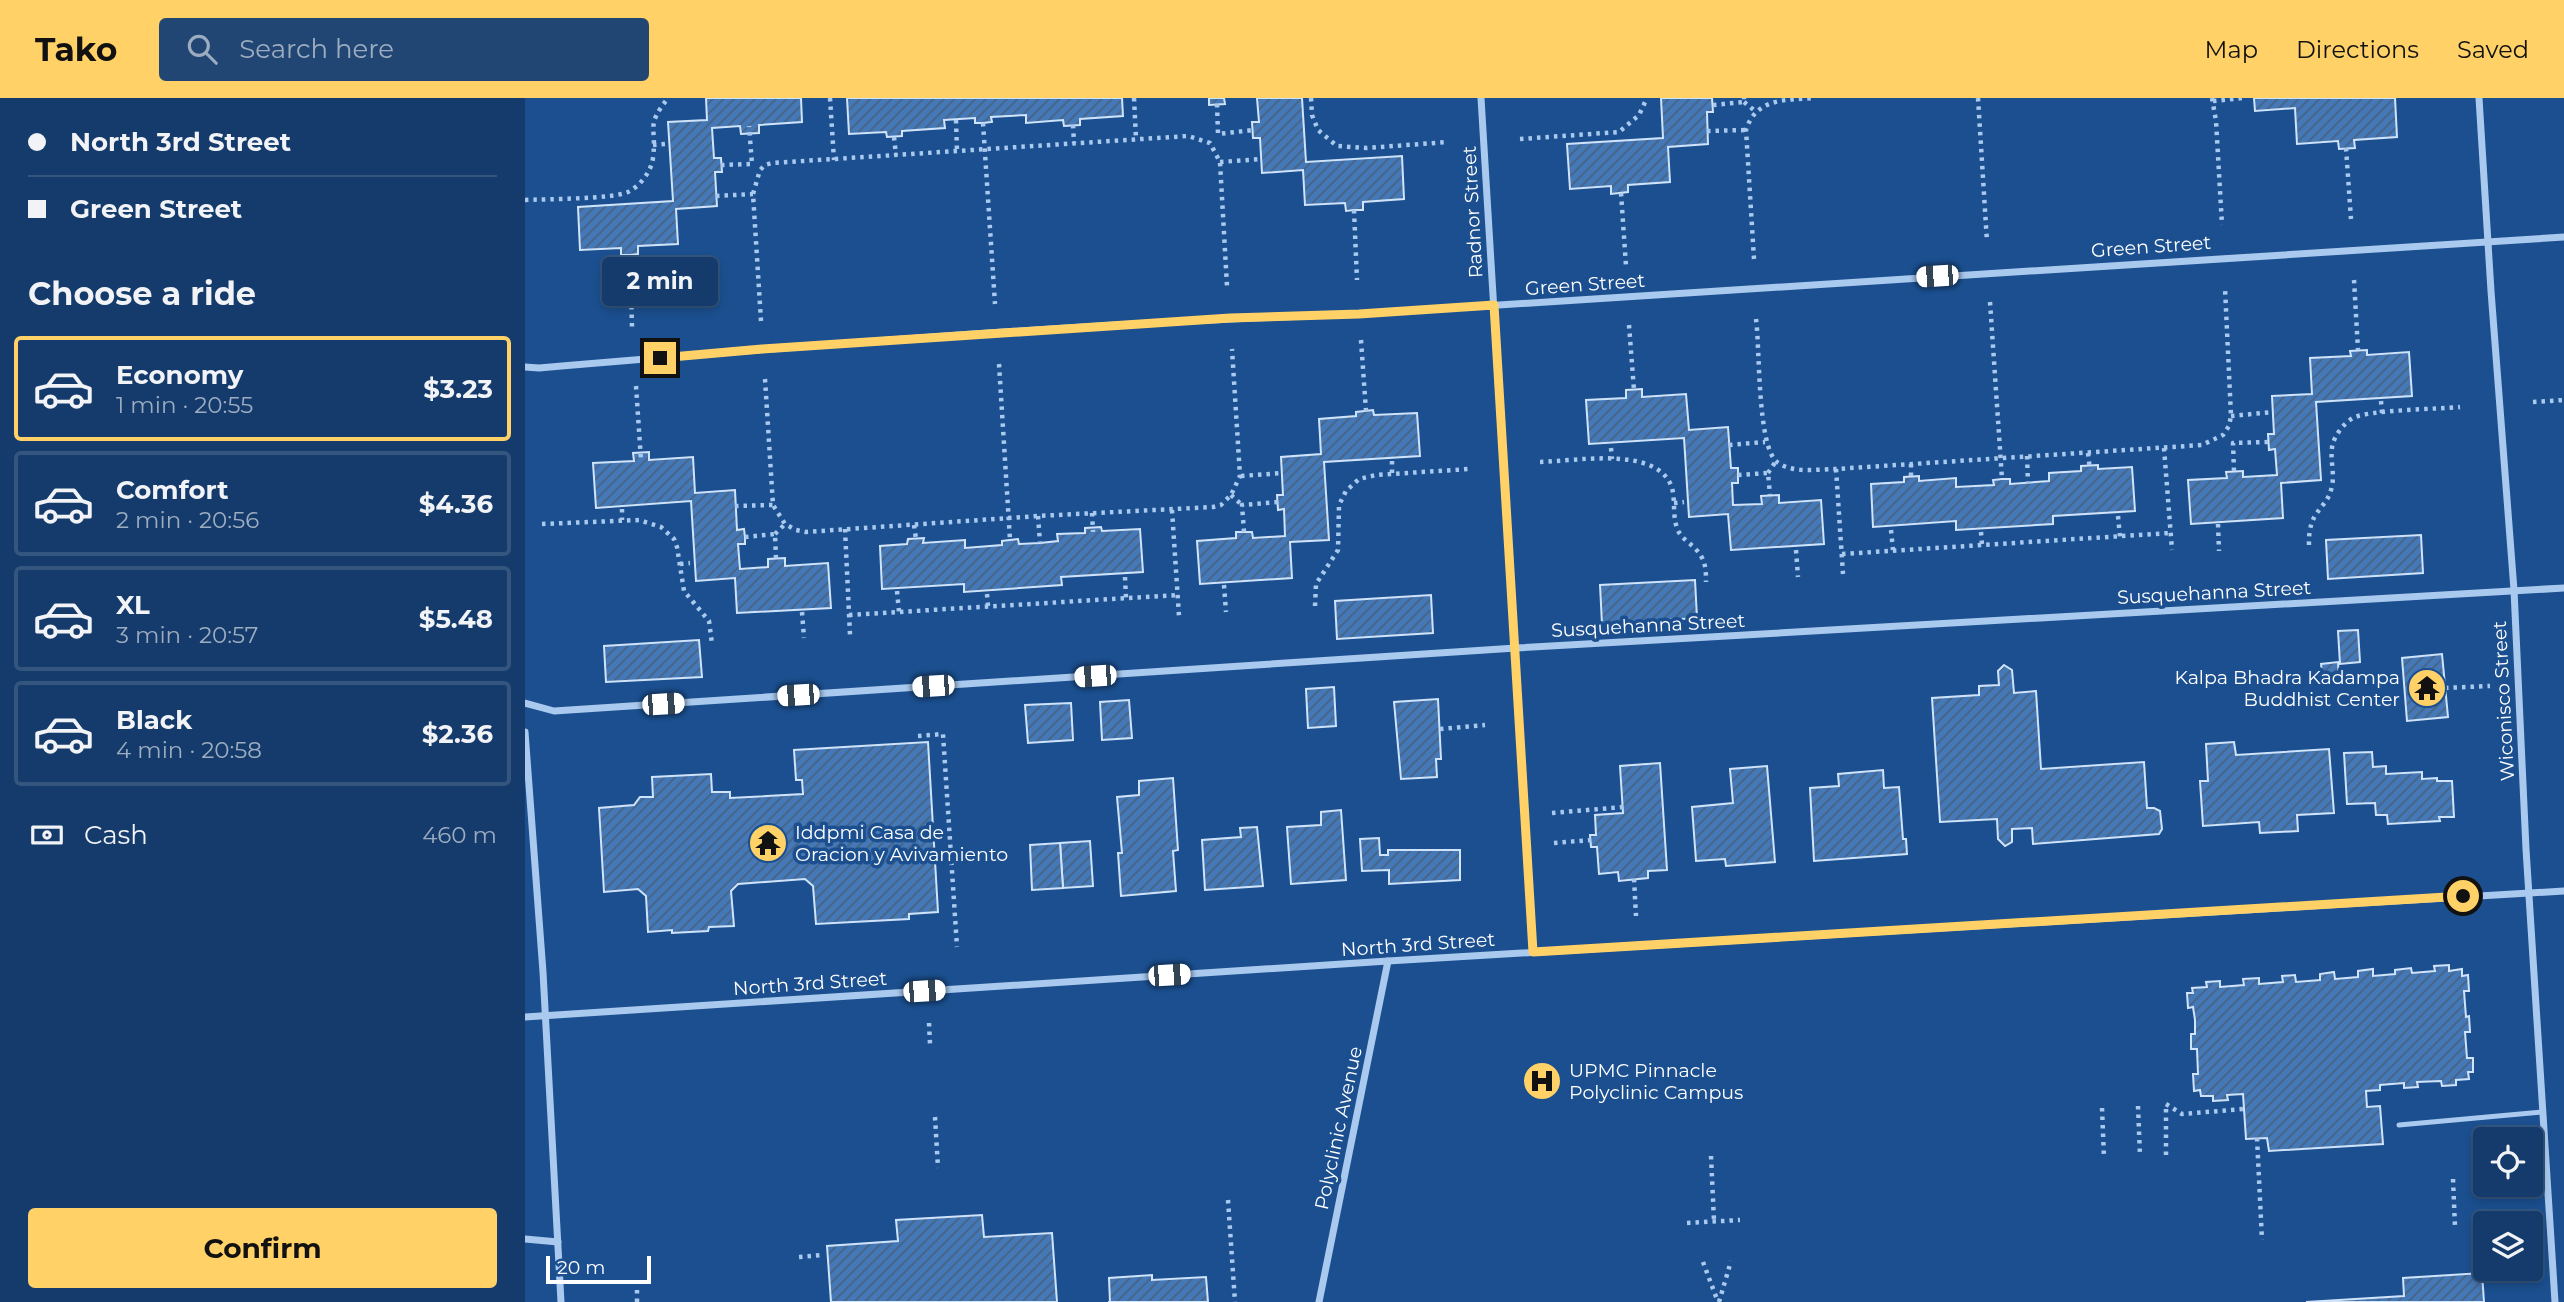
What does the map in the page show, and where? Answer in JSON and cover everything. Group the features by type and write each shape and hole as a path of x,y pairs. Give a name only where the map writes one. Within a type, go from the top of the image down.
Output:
{"street":[{"name":"Radnor Street","path":"1482,98 1533,952"},
{"name":"Wiconisco Street","path":"2479,98 2487,241 2514,590 2529,894 2555,1302"},
{"name":"Green Street","path":"525,367 1230,318 1359,314 2564,237"},
{"name":"Susquehanna Street","path":"525,702 554,711 1516,648 2564,588"},
{"path":"525,732 562,1302"},
{"name":"North 3rd Street","path":"525,1017 1533,952 2564,891"},
{"name":"Polyclinic Avenue","path":"1319,1302 1388,961"},
{"path":"525,1239 558,1242"}],"lane":[{"path":"2399,1125 2543,1112"}],"path":[{"path":"525,200 596,199 632,189 650,171 654,118 668,98"},
{"path":"830,98 834,160"},
{"path":"1134,98 1136,139"},
{"path":"1311,98 1314,123 1322,136 1337,146 1367,148 1447,142"},
{"path":"1520,139 1591,138 1611,133 1626,128 1639,115 1647,98"},
{"path":"1754,259 1746,130 1755,111 1773,100 1814,98"},
{"path":"1978,98 1987,242"},
{"path":"2222,225 2213,99 2243,98"},
{"path":"1713,104 1744,100 1755,111"},
{"path":"1217,104 1218,134"},
{"path":"955,120 957,151"},
{"path":"983,123 995,304"},
{"path":"1073,125 1073,143"},
{"path":"749,126 752,164"},
{"path":"1210,143 1218,134 1253,130"},
{"path":"1707,131 1746,130"},
{"path":"894,136 896,155"},
{"path":"761,321 753,194 760,170 772,163 1188,136 1210,143 1220,162 1227,286"},
{"path":"653,145 665,144"},
{"path":"1367,148 1367,155"},
{"path":"2346,148 2351,219"},
{"path":"1220,162 1261,159"},
{"path":"721,165 752,164 760,170"},
{"path":"1621,193 1626,266"},
{"path":"716,197 753,194"},
{"path":"1354,210 1357,280"},
{"path":"630,255 632,327"},
{"path":"2354,279 2358,350"},
{"path":"1756,319 1765,442 1776,461 1795,469 1836,469 2164,448 2201,445 2223,435 2229,426 2231,416 2225,288"},
{"path":"1990,302 2002,479"},
{"path":"1629,325 1634,390"},
{"path":"1361,340 1366,411"},
{"path":"765,379 773,505 785,524 796,530 806,532 1172,510 1221,505 1231,495 1240,476 1232,349"},
{"path":"999,364 1010,540"},
{"path":"636,386 641,460"},
{"path":"2533,402 2564,400"},
{"path":"2381,401 2382,413"},
{"path":"2309,545 2310,522 2332,489 2332,452 2336,436 2353,418 2370,413 2460,407"},
{"path":"2231,416 2273,412"},
{"path":"2223,435 2233,443 2269,442"},
{"path":"1729,445 1765,442"},
{"path":"2233,443 2234,471"},
{"path":"1611,448 1612,459"},
{"path":"2164,448 2172,550"},
{"path":"2088,453 2090,470"},
{"path":"2027,456 2028,483"},
{"path":"1541,462 1639,460 1655,467 1667,478 1678,530 1700,554 1705,565 1706,582"},
{"path":"1392,461 1392,474"},
{"path":"1770,495 1768,473 1776,461"},
{"path":"1911,464 1911,477"},
{"path":"1315,606 1316,584 1338,550 1338,513 1342,497 1359,479 1469,468"},
{"path":"1836,469 1843,574"},
{"path":"1240,476 1282,473"},
{"path":"1738,475 1768,473"},
{"path":"1231,495 1242,505 1244,532"},
{"path":"1242,505 1277,502"},
{"path":"1674,503 1684,502"},
{"path":"736,506 773,505"},
{"path":"622,509 622,520"},
{"path":"1172,510 1179,615"},
{"path":"1092,513 1093,532"},
{"path":"1038,516 1040,543"},
{"path":"2119,516 2120,537"},
{"path":"542,524 622,520 646,521 661,527 674,539 684,591 709,621 712,644"},
{"path":"745,537 775,534 785,524"},
{"path":"2218,524 2219,551"},
{"path":"914,525 916,538"},
{"path":"845,529 850,635"},
{"path":"1891,530 1893,551"},
{"path":"1980,532 1982,545"},
{"path":"1842,554 2170,533"},
{"path":"775,534 776,559"},
{"path":"1796,550 1798,577"},
{"path":"680,564 690,564"},
{"path":"1125,577 1126,598"},
{"path":"1224,585 1226,612"},
{"path":"897,592 899,612"},
{"path":"987,594 988,606"},
{"path":"849,615 1178,595"},
{"path":"802,612 804,638"},
{"path":"2445,688 2490,686"},
{"path":"1440,729 1485,725"},
{"path":"918,736 943,734 957,947"},
{"path":"1552,813 1623,807"},
{"path":"1554,843 1591,840"},
{"path":"1634,879 1636,916"},
{"path":"929,1023 930,1044"},
{"path":"2166,1155 2166,1104 2182,1114 2244,1109"},
{"path":"2138,1106 2140,1156"},
{"path":"2102,1108 2104,1158"},
{"path":"935,1117 938,1168"},
{"path":"2257,1138 2262,1240"},
{"path":"1711,1156 1714,1222"},
{"path":"2453,1179 2455,1227"},
{"path":"1228,1200 1235,1302"},
{"path":"1687,1223 1740,1220"},
{"path":"799,1257 823,1255"},
{"path":"1719,1302 1731,1261"},
{"path":"1703,1262 1719,1302"},
{"path":"637,1290 637,1302"}],"building":[{"path":"706,98 801,98 802,122 759,125 759,133 741,134 740,126 712,128 714,158 721,158 722,172 715,172 717,206 676,209 678,244 638,246 638,254 630,255 621,255 621,248 580,250 578,207 673,201 668,122 707,120"},
{"path":"847,98 1122,98 1123,116 1080,119 1080,125 1064,126 1063,120 1026,123 1026,115 991,117 992,122 983,123 975,123 975,118 944,120 945,128 902,131 902,136 887,137 886,132 849,134"},
{"path":"1209,98 1224,98 1225,104 1209,105"},
{"path":"1257,98 1302,98 1306,162 1402,156 1404,199 1363,202 1363,210 1346,211 1345,203 1305,205 1303,170 1262,173 1260,138 1253,138 1252,122 1259,122"},
{"path":"1661,98 1712,98 1713,112 1707,112 1708,144 1668,147 1670,182 1628,185 1628,192 1611,194 1611,186 1570,189 1567,144 1663,138"},
{"path":"2254,98 2395,98 2397,137 2354,140 2355,148 2339,149 2338,141 2297,144 2295,108 2255,111"},
{"path":"2367,350 2367,355 2409,352 2412,396 2316,402 2321,480 2281,483 2283,518 2191,524 2188,480 2227,478 2226,472 2243,471 2243,477 2277,475 2275,449 2269,450 2268,434 2274,434 2272,396 2312,394 2310,358 2351,356 2350,351"},
{"path":"1642,389 1642,397 1686,394 1689,430 1728,427 1731,468 1738,468 1738,483 1732,483 1733,505 1762,504 1761,496 1779,495 1779,503 1821,500 1824,544 1731,550 1728,514 1689,517 1684,438 1589,444 1586,400 1626,398 1626,390"},
{"path":"1373,410 1374,415 1417,413 1420,456 1324,462 1329,540 1290,542 1292,578 1200,584 1197,541 1236,538 1236,532 1252,532 1253,538 1285,536 1284,509 1278,510 1277,495 1283,495 1281,457 1321,454 1319,419 1356,416 1356,412"},
{"path":"649,452 649,460 693,457 695,493 735,490 737,530 744,529 745,537 745,544 738,544 740,569 768,567 768,559 785,558 785,566 828,563 831,608 737,613 735,578 696,581 691,501 596,508 593,463 634,461 633,453"},
{"path":"2098,465 2098,469 2132,467 2135,511 2053,516 2053,524 1956,530 1956,521 1873,527 1871,484 1904,482 1904,477 1919,476 1919,481 1956,478 1956,487 1994,485 1993,480 2002,479 2010,479 2010,484 2049,481 2049,473 2081,471 2081,466"},
{"path":"1101,527 1102,531 1140,529 1143,572 1061,577 1062,585 964,592 964,584 882,589 880,546 907,544 908,539 924,538 923,543 965,540 965,548 1002,545 1002,541 1018,539 1019,544 1040,543 1058,541 1057,534 1085,533 1085,528"},
{"path":"2421,535 2423,573 2328,579 2326,540"},
{"path":"1695,580 1697,618 1602,624 1600,585"},
{"path":"1431,595 1433,633 1337,639 1335,601"},
{"path":"2358,630 2360,662 2340,664 2338,631"},
{"path":"699,640 702,677 606,682 604,646"},
{"path":"2442,654 2448,717 2407,721 2402,658"},
{"path":"2338,662 2339,681 2323,683 2321,664"},
{"path":"2004,665 2012,670 2014,693 2036,691 2041,769 2144,762 2147,808 2160,811 2162,829 2159,834 2033,844 2032,828 2012,829 2012,842 2005,846 1998,839 1997,819 1940,822 1932,698 1979,695 1979,686 1999,685 1998,671"},
{"path":"1334,687 1336,726 1308,728 1306,689"},
{"path":"1438,699 1441,759 1436,759 1437,777 1401,779 1394,702"},
{"path":"1129,700 1132,738 1102,740 1100,702"},
{"path":"1071,703 1073,740 1028,743 1025,705"},
{"name":"Iddpmi Casa de Oracion y Avivamiento","path":"928,742 938,912 909,914 909,919 816,924 813,886 805,879 738,884 731,891 734,926 709,927 708,931 648,932 646,896 638,889 604,892 599,808 634,805 640,797 653,797 652,777 711,774 712,792 730,792 730,798 803,794 802,780 796,780 794,750"},
{"path":"2234,742 2236,755 2329,749 2334,813 2297,815 2298,831 2260,833 2259,822 2203,826 2200,781 2208,781 2206,744"},
{"path":"2372,752 2373,767 2386,766 2386,774 2422,772 2422,779 2452,781 2454,817 2439,817 2440,821 2388,824 2387,815 2376,815 2375,803 2347,804 2344,753"},
{"path":"1660,763 1667,870 1648,871 1648,878 1619,881 1618,872 1599,874 1597,847 1591,847 1590,835 1596,835 1595,815 1623,813 1620,766"},
{"path":"1767,766 1775,862 1726,866 1725,859 1696,861 1692,807 1733,803 1730,769"},
{"path":"1883,770 1884,788 1899,787 1903,839 1906,839 1907,854 1814,861 1810,788 1839,786 1838,774"},
{"path":"1173,778 1178,850 1173,851 1176,891 1121,896 1118,853 1122,853 1117,797 1139,795 1139,781"},
{"path":"1341,810 1346,880 1291,884 1287,827 1321,825 1321,812"},
{"path":"1257,827 1263,886 1205,890 1202,840 1241,837 1240,828"},
{"path":"1379,838 1380,855 1388,855 1388,850 1460,850 1460,880 1389,884 1389,870 1362,871 1360,839"},
{"path":"1090,841 1093,886 1063,888 1060,843"},
{"path":"1060,843 1063,888 1032,890 1030,845"},
{"path":"2449,965 2449,971 2462,969 2462,976 2468,975 2469,991 2464,991 2470,1032 2465,1032 2467,1058 2473,1058 2473,1072 2468,1072 2469,1079 2456,1080 2456,1085 2442,1086 2441,1081 2417,1082 2418,1087 2404,1088 2404,1083 2380,1085 2380,1090 2366,1091 2367,1107 2380,1106 2383,1144 2269,1151 2267,1138 2246,1139 2243,1094 2227,1095 2228,1100 2213,1101 2213,1096 2201,1096 2200,1090 2194,1091 2193,1074 2198,1074 2197,1049 2191,1049 2191,1034 2195,1034 2195,1020 2193,1007 2188,1008 2187,993 2193,993 2192,988 2207,987 2206,982 2220,981 2220,987 2244,985 2243,979 2259,978 2259,984 2283,982 2282,976 2295,975 2296,982 2320,980 2320,974 2334,972 2335,979 2358,977 2358,971 2373,969 2373,976 2395,974 2395,970 2411,968 2412,973 2435,971 2434,966"},
{"path":"982,1215 984,1237 1052,1233 1057,1302 831,1302 827,1246 898,1241 896,1220"},
{"path":"2473,1274 2473,1281 2483,1281 2484,1302 2306,1302 2404,1296 2403,1278"},
{"path":"1152,1275 1152,1280 1206,1277 1208,1302 1110,1302 1109,1278"}],"place":[{"name":"Kalpa Bhadra Kadampa Buddhist Center","path":"2427,688"},
{"name":"Iddpmi Casa de Oracion y Avivamiento","path":"768,843"},
{"name":"UPMC Pinnacle Polyclinic Campus","path":"1542,1081"}],"route":[{"path":"660,358 1230,318 1359,314 1494,305 1533,952 2463,896"}]}
